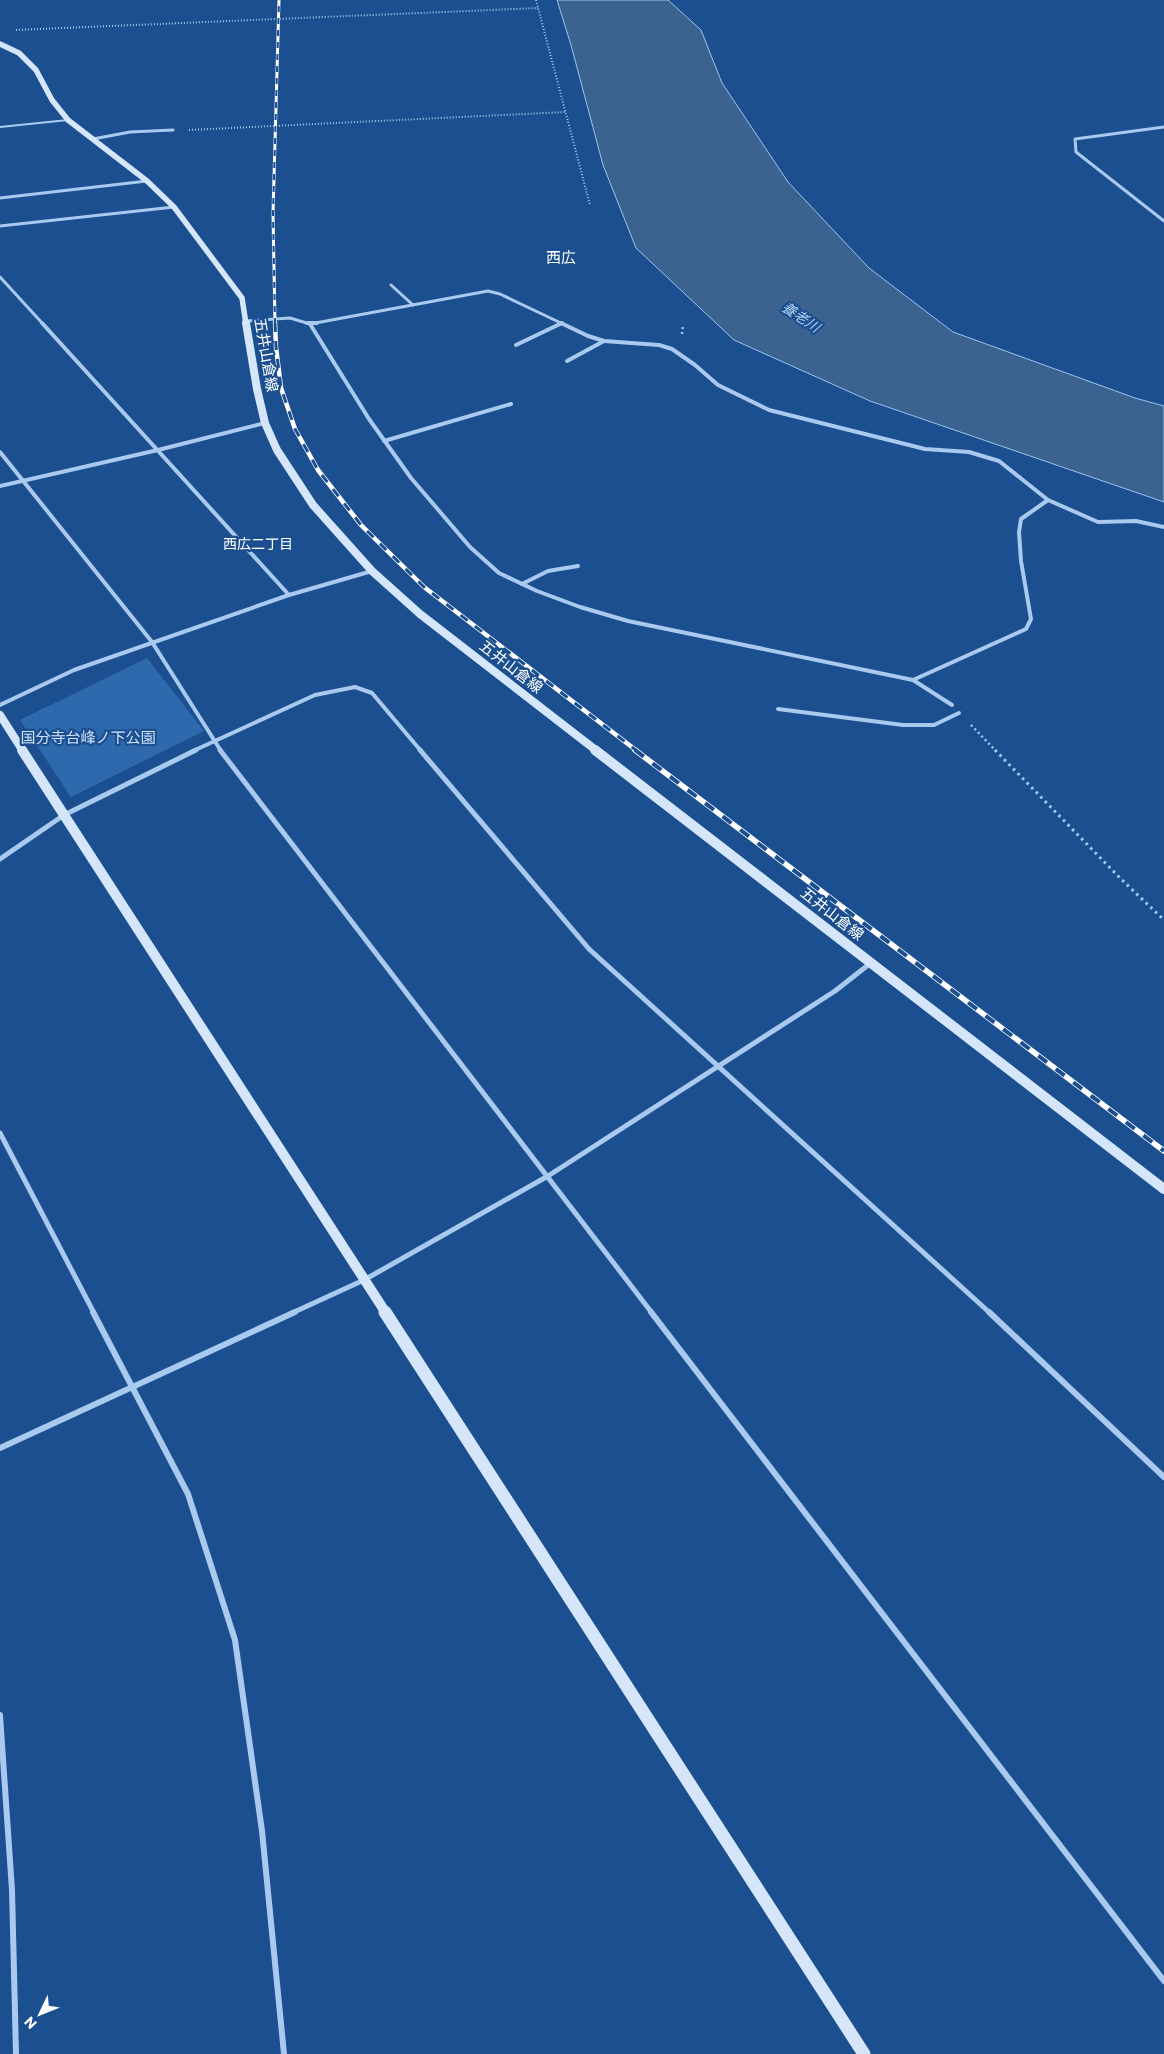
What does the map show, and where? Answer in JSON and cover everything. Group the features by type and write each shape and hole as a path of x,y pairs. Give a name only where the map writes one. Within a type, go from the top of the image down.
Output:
{"main road":[{"name":"五井山倉線","path":"0,44 19,53 36,70 52,100 68,120 147,181 174,207 242,298 257,389 265,423 277,450 313,505 372,570 420,614 1164,1189"},
{"path":"0,715 864,2054"}],"street":[{"path":"1164,127 1075,139 1076,152 1164,221"},
{"path":"93,139 130,132 173,130"},
{"path":"0,198 147,181"},
{"path":"0,226 174,207"},
{"path":"0,277 289,595"},
{"path":"391,285 413,305"},
{"path":"0,287 8,286"},
{"path":"247,321 290,318 310,324 488,290 604,341 659,345 672,349 695,365 718,386 769,410 925,449 969,452 999,461 1048,500 1098,522 1136,522 1156,524 1164,527"},
{"path":"516,345 562,323"},
{"path":"310,324 369,419 411,478 470,547 499,573 580,607 628,621 913,680 952,705"},
{"path":"567,361 604,341"},
{"path":"384,441 511,404"},
{"path":"0,486 158,450 265,423"},
{"path":"0,452 152,642 213,741 1164,1981"},
{"path":"913,680 1026,629 1031,619 1021,561 1019,532 1021,519 1048,500"},
{"path":"522,584 548,571 578,566"},
{"path":"0,706 74,670 289,595 372,570"},
{"path":"0,859 64,815 213,741 315,695 355,687 372,693 590,949 718,1068 1022,1342 1164,1477"},
{"path":"778,709 903,726 934,725 960,712"},
{"path":"0,1448 364,1280 548,1176 835,991 872,962"},
{"path":"0,1132 188,1494 235,1640 262,1830 284,2054"},
{"path":"0,1715 12,1890 16,2054"}],"lane":[{"path":"0,127 68,120"}],"path":[{"path":"536,0 590,205"},
{"path":"10,30 538,8"},
{"path":"173,130 566,112"},
{"path":"960,712 1120,878 1164,920"}],"green space":[{"name":"国分寺台峰ノ下公園","path":"147,658 204,731 71,797 20,720"}],"water":[{"name":"養老川","path":"557,0 668,0 701,30 722,83 788,182 869,268 953,332 1135,398 1164,406 1164,502 870,401 734,340 636,248 603,165"}],"railway":[{"path":"275,324 273,213 279,0"},
{"path":"275,323 281,388 295,429 318,470 361,525 424,587 637,751"},
{"path":"635,750 1164,1151"}],"district":[{"name":"西広","path":"561,258"},
{"name":"西広二丁目","path":"258,544"}]}
